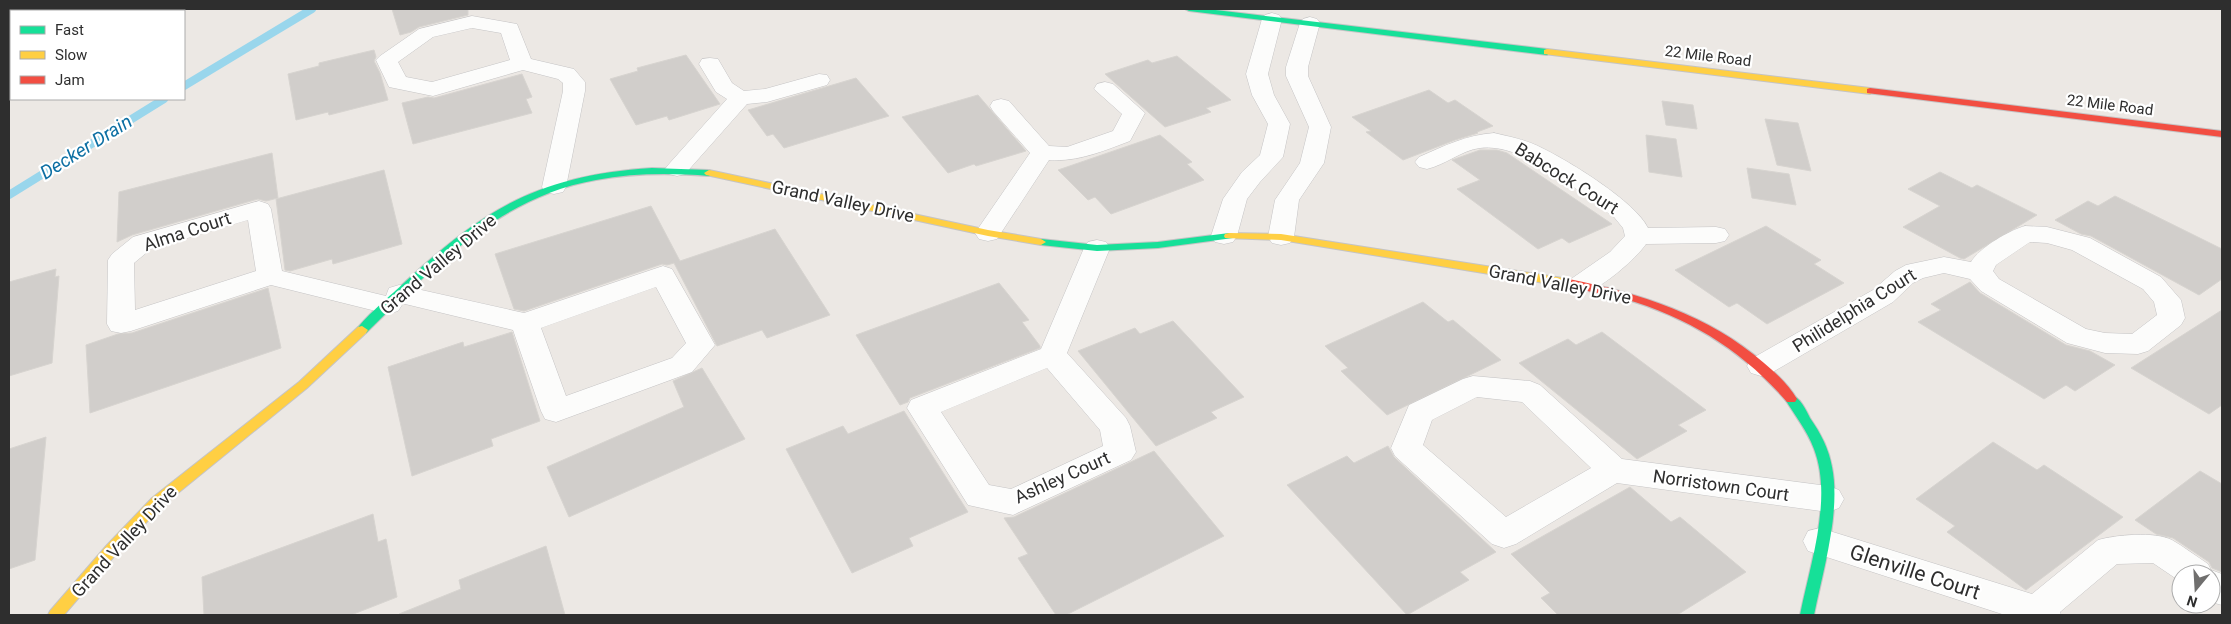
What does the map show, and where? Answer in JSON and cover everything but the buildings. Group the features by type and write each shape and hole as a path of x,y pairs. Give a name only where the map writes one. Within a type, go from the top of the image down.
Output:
{"street":[{"name":"22 Mile Road","path":"1189,9 2222,134"},
{"path":"1224,236 1235,199 1251,177 1270,157 1279,124 1263,94 1258,74 1272,19"},
{"path":"522,63 510,28 472,22 426,33 387,60 397,82 433,89 522,63 566,74 574,82 574,91 554,187"},
{"path":"1281,237 1287,200 1312,162 1320,127 1298,76 1297,67 1310,23"},
{"path":"710,64 724,87 740,98 767,95 818,80"},
{"path":"1001,106 1042,152 1067,154 1094,147 1122,136 1134,113 1105,89"},
{"path":"677,169 740,98"},
{"path":"1279,124 1320,127"},
{"name":"Babcock Court","path":"1427,162 1478,141 1495,139 1511,142 1529,149 1623,212 1635,226 1638,236"},
{"path":"988,233 1042,152"},
{"name":"Grand Valley Drive","path":"55,615 144,515 173,488 302,385 486,219 514,203 554,187 620,170 677,169 714,173 988,233 1044,243 1097,248 1158,245 1224,236 1281,237 1580,285 1644,301 1678,314 1735,346 1761,366 1786,392 1808,421 1826,467 1828,499 1807,615"},
{"name":"Alma Court","path":"259,209 270,276 149,315 121,324 120,260 142,243 259,209"},
{"path":"2025,234 2047,235 2081,244 2152,283 2167,300 2171,318 2138,344 2105,343 2077,336 1990,285 1979,272 1985,260 2025,234"},
{"path":"1580,285 1624,253 1638,236 1716,236"},
{"path":"1052,356 1097,248"},
{"name":"Philidelphia Court","path":"1761,366 1882,296 1904,277 1915,271 1944,265 1979,272"},
{"path":"270,276 333,293 394,300 524,323 663,275 701,345 682,364 556,411 524,323"},
{"name":"Ashley Court","path":"1052,356 1115,426 1120,452 1013,502 979,496 922,408 1052,356"},
{"path":"1473,386 1530,392 1613,470 1504,535 1406,448 1420,413 1473,386"},
{"name":"Norristown Court","path":"1613,470 1828,499"},
{"name":"Glenville Court","path":"1820,541 2041,613 2110,550 2159,549 2181,564"}],"waterway":[{"name":"Decker Drain","path":"185,85 312,9"},
{"name":"Decker Drain","path":"9,195 162,100"}],"traffic: fast":[{"path":"1189,9 1547,52"},
{"path":"362,330 423,271 456,243 490,218 515,203 568,183 595,177 652,171 709,173"},
{"path":"1041,242 1097,248 1158,245 1229,236"},
{"path":"1791,399 1817,440 1824,458 1828,483 1825,520 1807,615"}],"traffic: slow":[{"path":"1547,52 1870,91"},
{"path":"709,173 988,233 1041,242"},
{"path":"1229,236 1281,237 1569,283"},
{"path":"55,615 112,549 157,502 303,385 362,330"}],"traffic: jam":[{"path":"1870,91 2222,134"},
{"path":"1569,283 1630,297 1661,308 1720,336 1747,354 1771,375 1791,399"}]}
